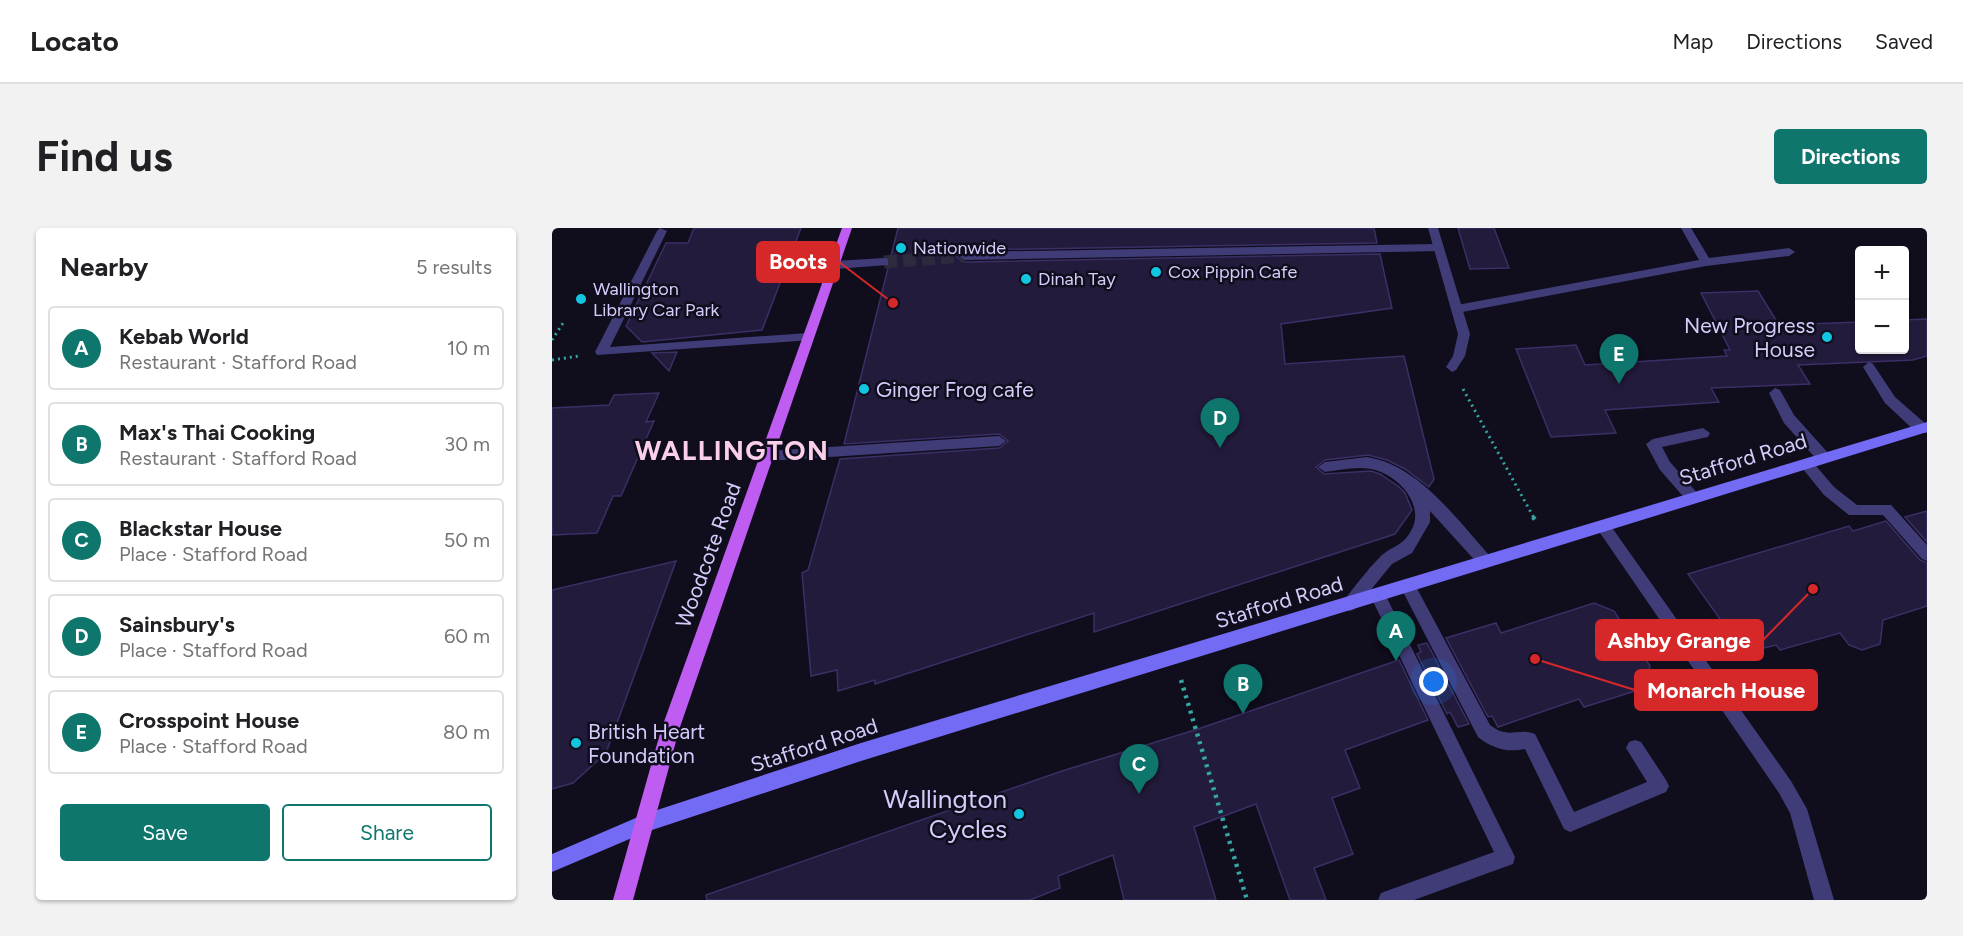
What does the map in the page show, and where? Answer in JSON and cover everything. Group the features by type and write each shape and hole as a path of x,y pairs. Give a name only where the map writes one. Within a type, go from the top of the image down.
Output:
{"main road":[{"name":"Woodcote Road","path":"623,900 670,730 847,228"},
{"name":"Stafford Road","path":"552,863 645,823 872,749 1925,428"}],"street":[{"path":"1433,228 1464,334 1463,344 1452,367"},
{"path":"1686,228 1706,262"},
{"path":"662,231 601,352 808,337"},
{"path":"965,256 1438,248"},
{"path":"1457,309 1706,262 1789,252"},
{"path":"835,265 884,262"},
{"path":"1869,367 1890,400 1925,428"},
{"path":"1775,393 1789,419 1824,458"},
{"path":"1693,498 1665,466 1653,444 1703,433"},
{"path":"767,456 999,441"},
{"path":"1325,467 1358,462 1378,465 1410,486 1451,522 1485,561"},
{"path":"1806,464 1829,491 1854,511 1886,509 1927,555"},
{"path":"1350,604 1387,559 1407,549 1416,537 1423,522 1424,513 1410,486"},
{"path":"1603,526 1785,787 1798,809 1824,900"},
{"path":"1408,586 1484,731 1496,740 1511,745 1529,741 1570,823 1660,786 1635,748"},
{"path":"1378,595 1506,857 1388,900"}],"path":[{"path":"552,340 562,323"},
{"path":"1452,367 1520,496 1550,541"},
{"path":"1174,657 1247,900"}],"building":[{"path":"694,228 801,228 762,330 642,342 626,326 666,243 688,243"},
{"path":"898,228 1374,228 1377,243 965,250 957,257 965,262 1380,254 1392,308 1281,324 1285,364 1404,356 1434,479 1429,487 1405,469 1387,460 1368,455 1325,460 1316,467 1324,474 1371,471 1380,474 1405,493 1412,510 1395,534 1094,632 1094,613 875,684 875,680 838,691 837,670 811,676 802,573 808,570 840,459 999,448 1008,441 999,434 844,444"},
{"path":"1458,228 1494,228 1509,268 1470,269"},
{"path":"1758,291 1779,325 1855,322 1855,354 1909,354 1909,320 1927,319 1927,356 1913,360 1798,365 1810,384 1711,388 1719,402 1605,410 1616,433 1551,437 1516,349 1576,345 1585,365 1727,356 1724,350 1730,350 1701,293"},
{"path":"677,352 669,371 652,353"},
{"path":"659,393 646,422 654,421 621,496 613,496 597,533 552,535 552,408 609,405 614,395"},
{"path":"1927,511 1927,542 1905,517"},
{"path":"1886,521 1920,560 1927,563 1927,606 1883,620 1880,644 1862,650 1849,645 1840,633 1780,650 1776,645 1744,653 1688,574 1849,526 1853,531"},
{"path":"676,561 606,753 573,783 552,789 552,590"},
{"path":"1594,603 1614,611 1650,666 1645,688 1584,707 1579,699 1498,727 1492,716 1488,717 1446,638 1496,623 1501,633"},
{"path":"1427,643 1469,724 1458,727 1450,712 1447,714 1417,654 1421,652 1418,645"},
{"path":"1399,660 1428,720 1345,750 1360,788 1332,798 1353,854 1314,868 1326,900 1290,900 1256,804 1194,827 1216,900 1124,900 1113,855 1058,876 1060,888 1030,900 707,900 706,895 1062,771 1198,729"}],"tunnel":[{"path":"884,262 965,256"}],"place":[{"name":"Nationwide","path":"901,248"},
{"name":"Cox Pippin Cafe","path":"1156,272"},
{"name":"Dinah Tay","path":"1026,279"},
{"name":"Wallington Library Car Park","path":"581,299"},
{"name":"Boots","path":"893,303"},
{"name":"New Progress House","path":"1827,337"},
{"name":"Crosspoint House","path":"1619,384"},
{"name":"Ginger Frog cafe","path":"864,389"},
{"name":"Sainsbury's","path":"1220,448"},
{"name":"Ashby Grange","path":"1813,589"},
{"name":"Monarch House","path":"1535,659"},
{"name":"Kebab World","path":"1396,661"},
{"name":"Max's Thai Cooking","path":"1243,714"},
{"name":"British Heart Foundation","path":"576,743"},
{"name":"Blackstar House","path":"1139,794"},
{"name":"Wallington Cycles","path":"1019,814"}],"district":[{"name":"WALLINGTON","path":"732,450"}]}
